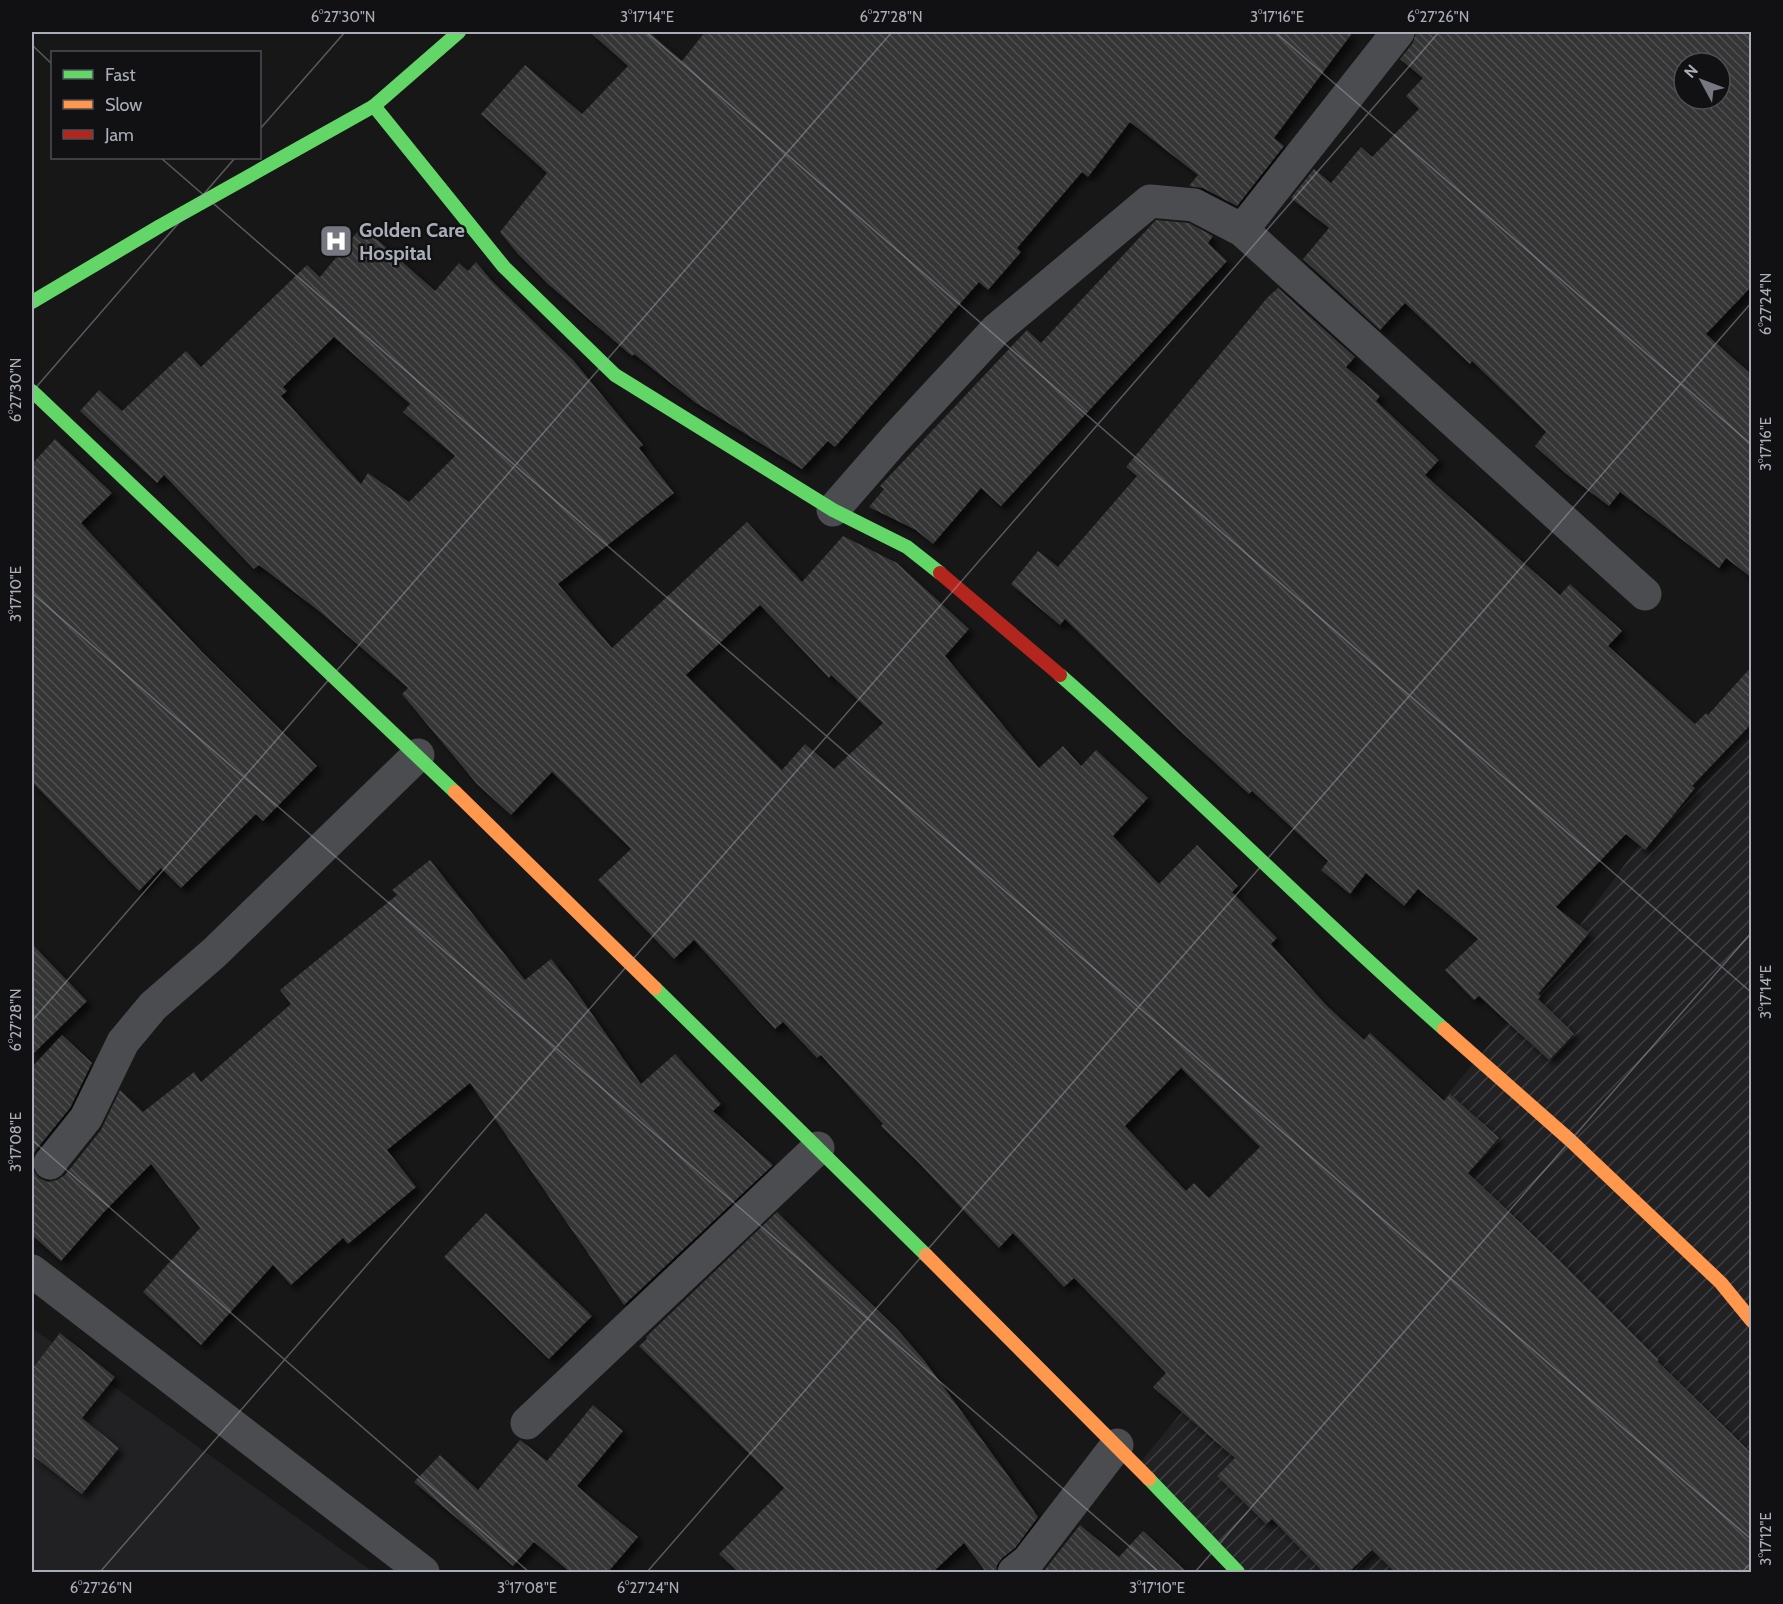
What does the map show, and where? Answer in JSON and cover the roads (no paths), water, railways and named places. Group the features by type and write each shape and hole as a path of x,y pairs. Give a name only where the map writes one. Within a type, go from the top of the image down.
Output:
{"street":[{"path":"32,302 160,226 374,106 459,32"},
{"path":"1242,230 1398,32"},
{"path":"374,106 504,267 615,375 833,510 907,547 982,607 1114,722 1389,981 1570,1140 1721,1283 1752,1321"},
{"path":"833,510 996,330 1150,201 1194,205 1242,230 1645,594"},
{"path":"32,391 417,755 1117,1445 1238,1572"},
{"path":"50,1163 86,1118 123,1042 153,1006 239,930 417,755"},
{"path":"527,1423 818,1148"},
{"path":"32,1271 423,1572"},
{"path":"1014,1572 1028,1561 1117,1445"}],"place":[{"name":"Golden Care Hospital","path":"336,241"}]}
